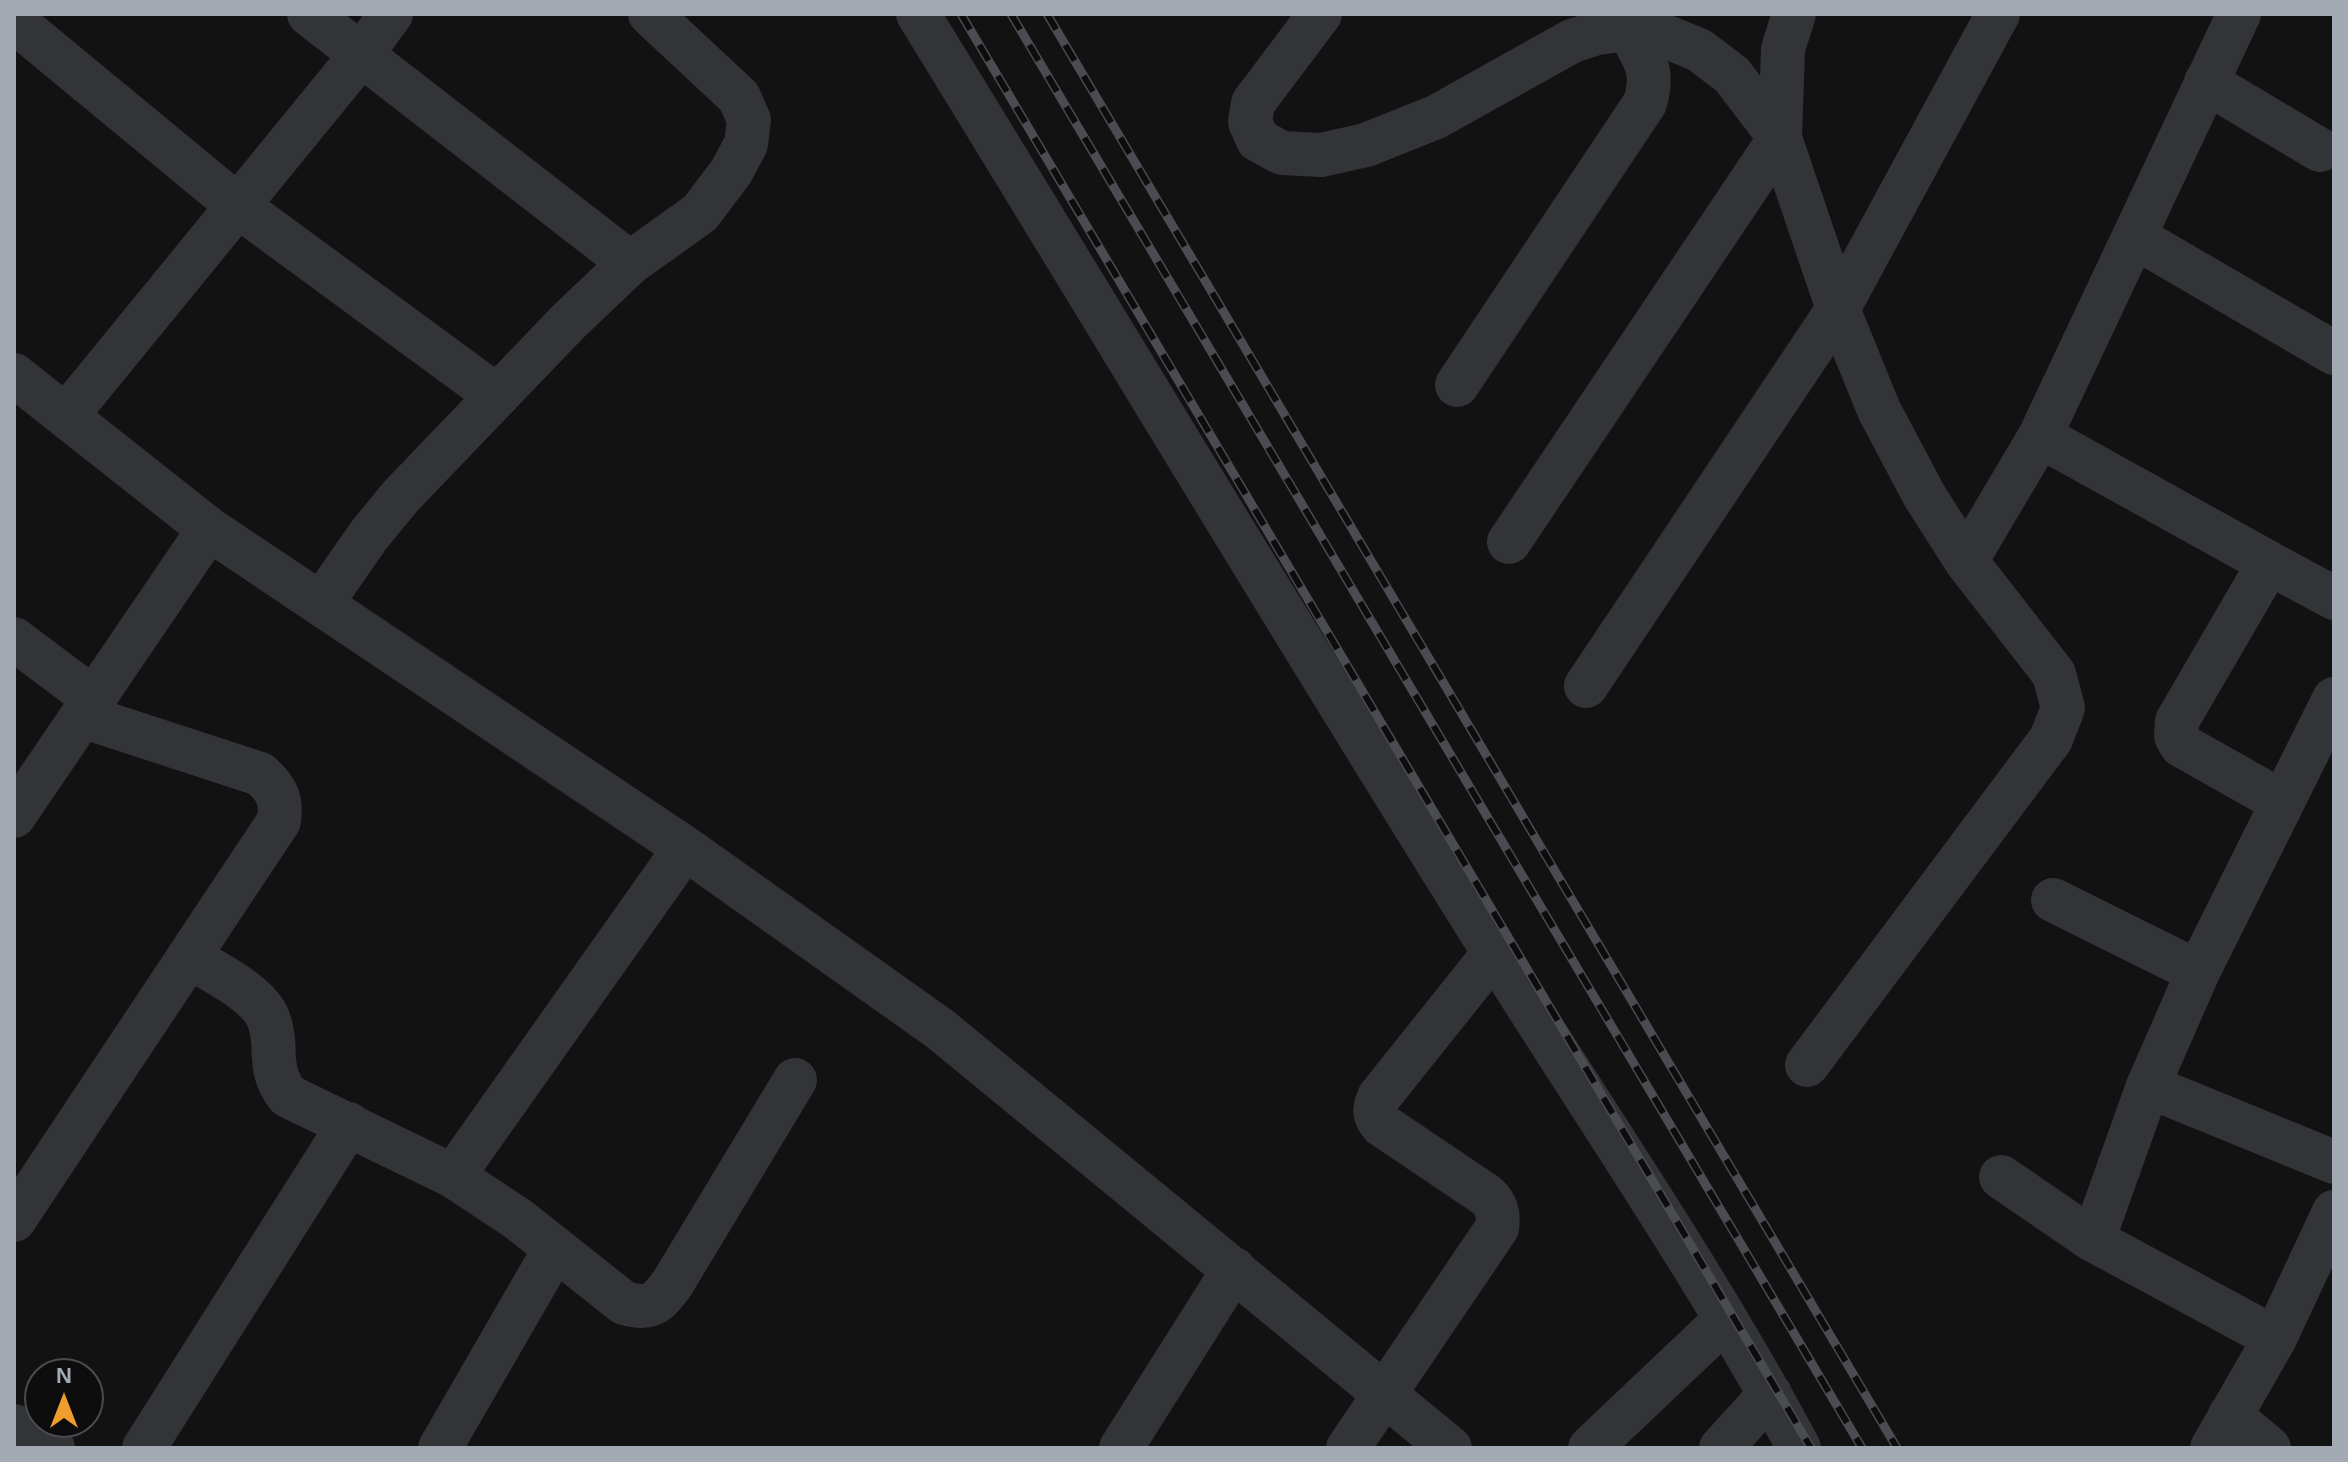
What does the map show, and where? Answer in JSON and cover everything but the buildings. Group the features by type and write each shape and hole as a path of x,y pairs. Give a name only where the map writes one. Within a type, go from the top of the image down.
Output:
{"street":[{"path":"309,14 630,263"},
{"path":"66,416 361,55 391,14"},
{"path":"321,604 369,535 401,496 568,322 630,263 700,213 731,172 746,144 749,120 739,97 650,14"},
{"path":"918,14 1494,953 1609,1130 1770,1394 1799,1448"},
{"path":"1320,14 1253,103 1250,122 1258,140 1282,153 1321,155 1366,145 1436,117 1572,41 1597,33 1628,29 1660,34 1699,50 1732,75 1780,138 1838,309 1879,410 1924,495 1966,561 2054,674 2063,708 2051,739 1807,1065"},
{"path":"1509,542 1780,138 1783,49 1794,14"},
{"path":"1586,686 1838,309 1998,14"},
{"path":"1966,561 2040,436 2239,14"},
{"path":"14,21 238,206 497,396"},
{"path":"1457,385 1645,103 1651,85 1648,65 1628,29"},
{"path":"2206,82 2329,144"},
{"path":"2135,237 2334,353"},
{"path":"14,375 209,529 685,848 940,1029 1450,1448"},
{"path":"2040,436 2334,598"},
{"path":"14,816 209,529"},
{"path":"2269,563 2177,721 2176,736 2181,745 2282,802"},
{"path":"14,639 88,708 260,774 275,787 281,803 279,821 14,1220"},
{"path":"2093,1240 2148,1086 2198,972 2334,699"},
{"path":"453,1176 685,848"},
{"path":"2053,900 2198,972"},
{"path":"1348,1448 1497,1228 1499,1214 1495,1203 1382,1125 1376,1118 1374,1108 1379,1097 1494,953"},
{"path":"189,957 257,1001 268,1018 277,1082 288,1096 453,1176 518,1219 624,1303 642,1308 659,1301 672,1284 795,1080"},
{"path":"2148,1086 2334,1162"},
{"path":"144,1448 349,1124"},
{"path":"2001,1177 2093,1240 2275,1338"},
{"path":"2269,1448 2221,1432 2275,1338 2334,1212"},
{"path":"440,1448 555,1249"},
{"path":"1121,1448 1234,1269"},
{"path":"1590,1448 1725,1320"},
{"path":"1721,1448 1770,1394"},
{"path":"14,1426 53,1448"}],"railway":[{"path":"961,14 1811,1448"},
{"path":"1011,14 1862,1448"},
{"path":"1047,14 1897,1448"}]}
